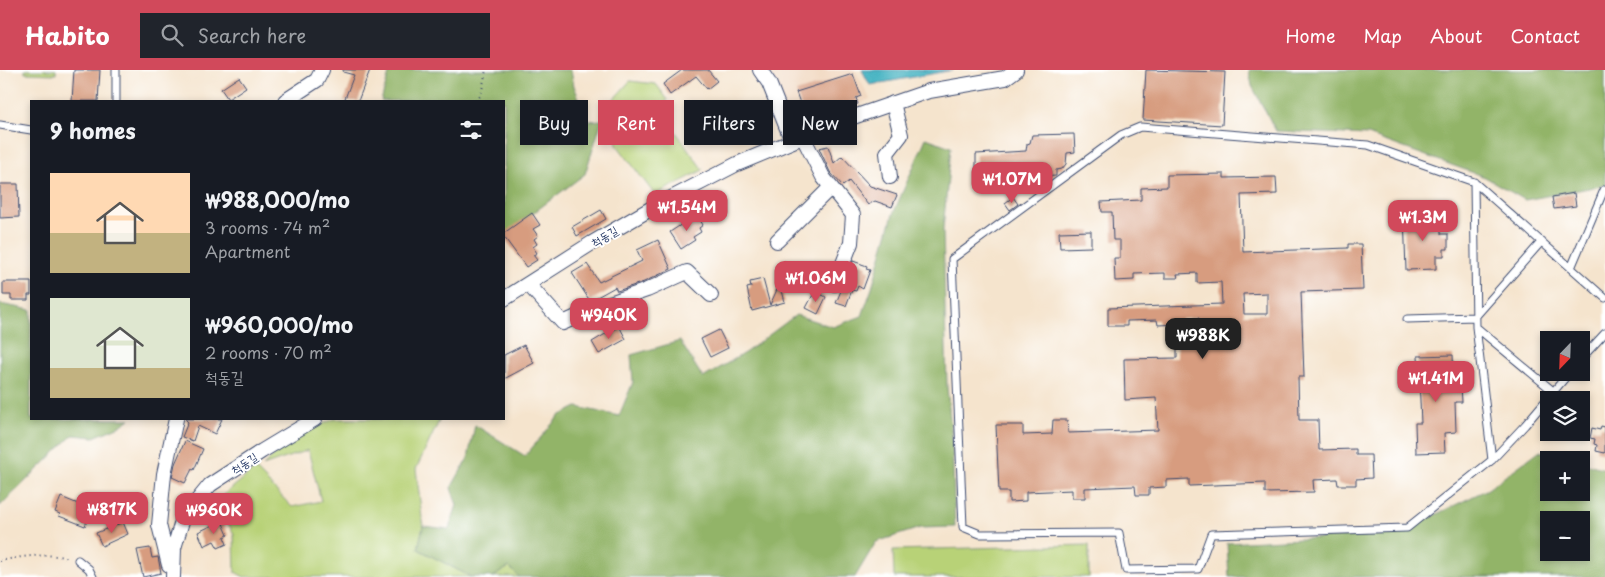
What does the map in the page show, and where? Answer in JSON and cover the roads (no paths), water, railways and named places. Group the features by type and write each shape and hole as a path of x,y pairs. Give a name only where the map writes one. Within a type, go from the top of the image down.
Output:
{"street":[{"path":"287,100 317,80 322,70"},
{"path":"760,70 783,112"},
{"name":"척동길","path":"857,116 929,90 1005,78 1016,70"},
{"path":"890,177 887,153 901,135 893,103"},
{"name":"척동길","path":"505,298 592,243 652,208 737,164 783,145"},
{"path":"801,145 853,215 851,243 835,284"},
{"path":"777,241 832,187"},
{"path":"528,284 563,323 598,307 648,290 687,272 712,295"},
{"path":"173,577 158,525 164,474 176,420"},
{"name":"척동길","path":"173,577 174,548 183,518 210,485 313,420"}],"lane":[{"path":"116,70 116,100"},
{"path":"0,125 30,130"},
{"path":"1540,407 1492,460 1407,528 1211,534 1198,569 1126,570 1119,533 980,534 963,527 952,258 1121,135 1140,127 1368,145 1474,182 1605,298"},
{"path":"1474,182 1475,317 1492,460"},
{"path":"1572,268 1604,190"},
{"path":"1406,319 1475,317 1542,241"},
{"path":"1476,327 1553,391 1562,381"},
{"path":"1590,349 1605,333"},
{"path":"78,560 94,577"}],"water":[{"path":"862,70 953,70 870,85"}]}
